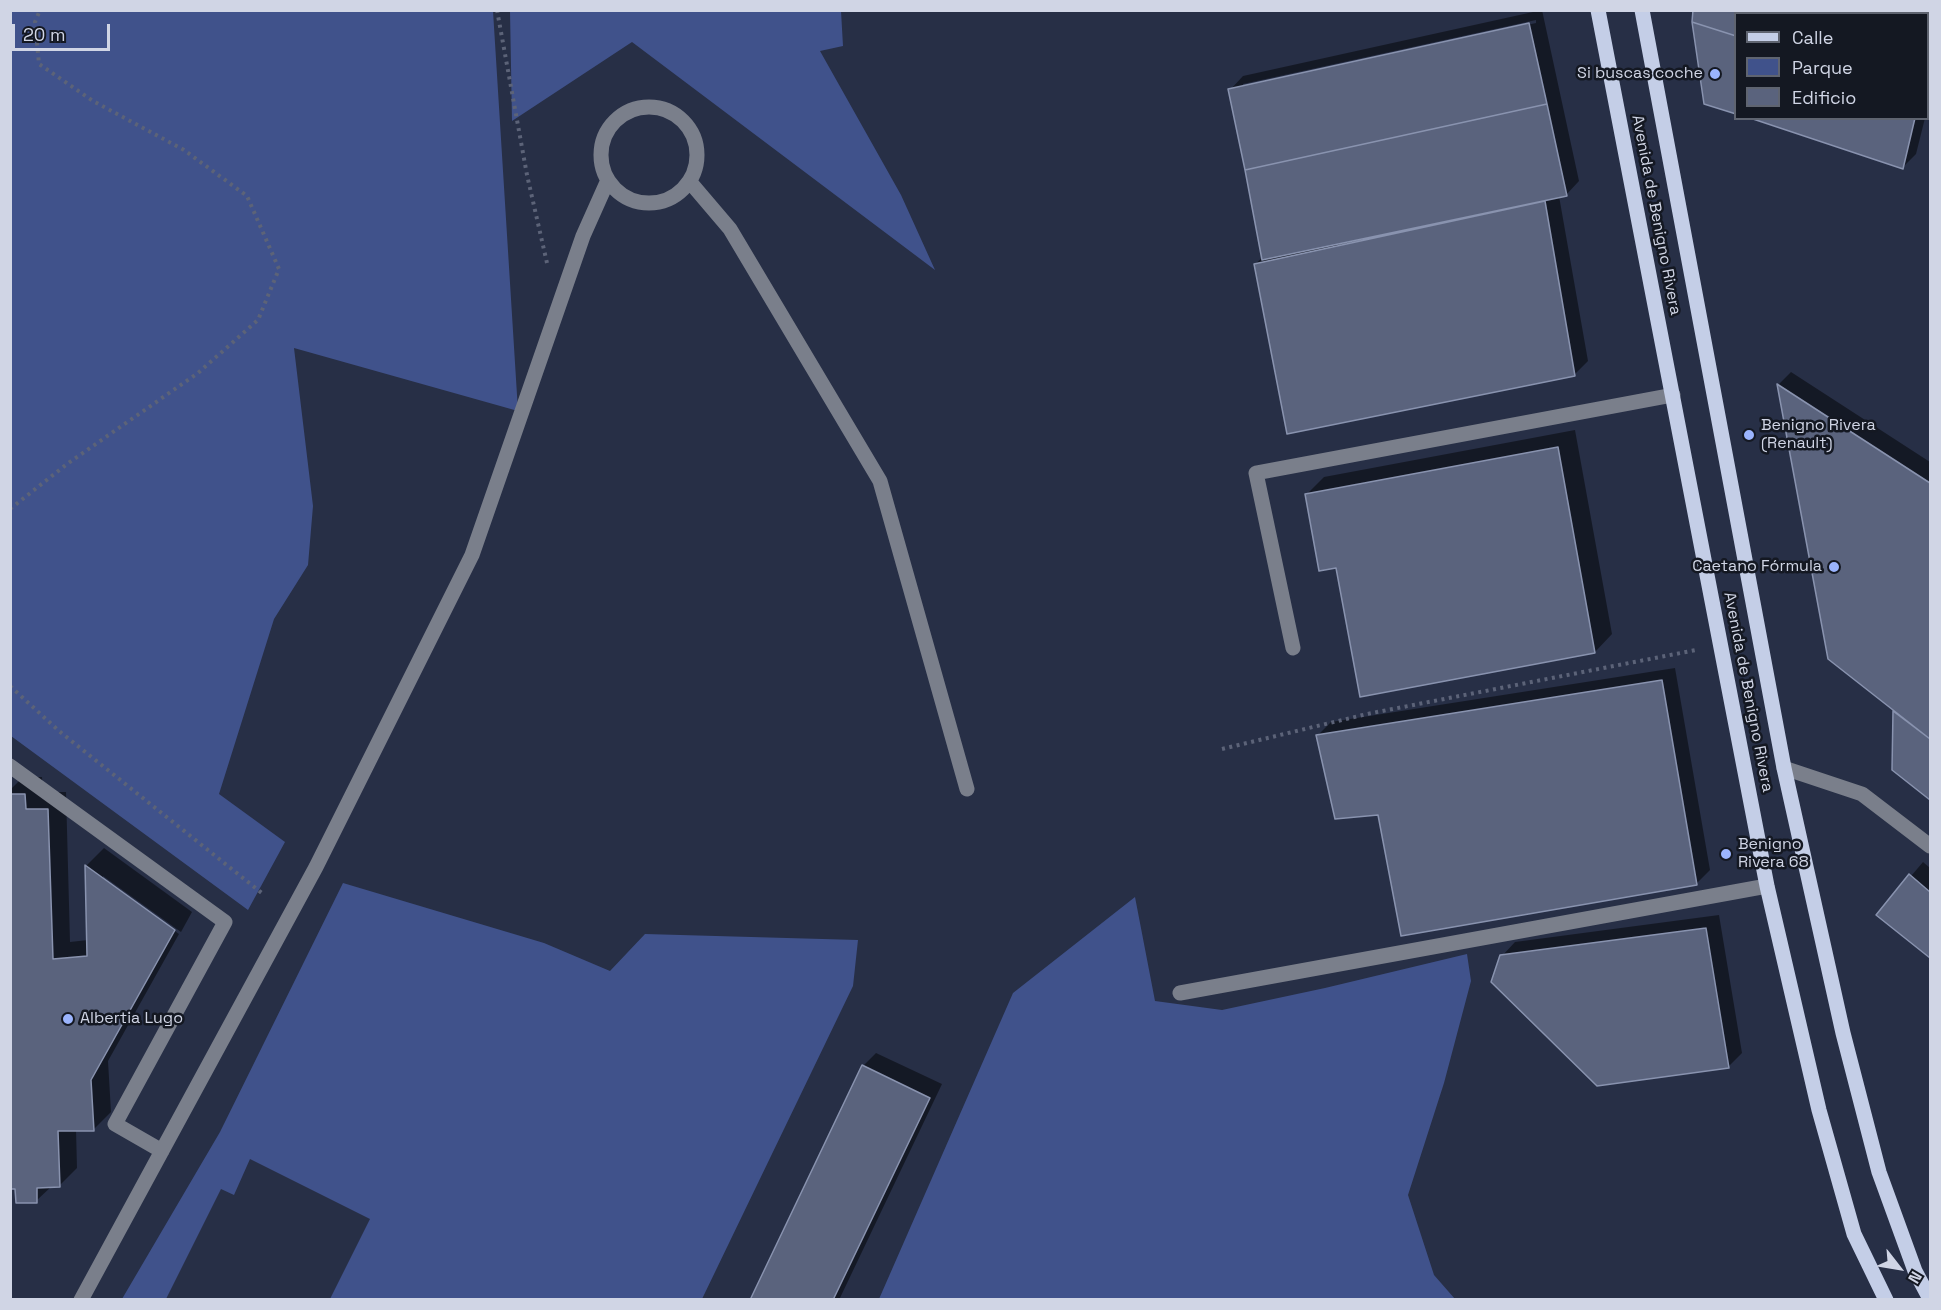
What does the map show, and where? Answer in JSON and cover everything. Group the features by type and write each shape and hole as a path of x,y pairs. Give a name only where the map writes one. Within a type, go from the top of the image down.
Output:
{"main road":[{"name":"Avenida de Benigno Rivera","path":"1598,10 1767,886 1819,1110 1854,1234 1886,1299"},
{"name":"Avenida de Benigno Rivera","path":"1642,10 1784,768 1843,1033 1879,1172 1915,1271 1930,1299"}],"street":[{"path":"650,106 665,108 678,115 689,126 698,153 696,168 690,182 668,200 655,203 641,203 628,199 616,191 602,166 600,152 611,124 622,114 636,108 650,106"},
{"path":"81,1299 316,867 472,555 583,236 608,180"},
{"path":"690,182 730,228 880,481 967,789"},
{"path":"1293,648 1256,473 1673,395"},
{"path":"10,766 225,922 115,1124 162,1150"},
{"path":"1784,768 1862,794 1930,846"},
{"path":"1180,993 1767,886"}],"path":[{"path":"10,509 67,464 198,373 258,320 279,269 247,196 184,150 93,101 39,64 35,22 40,10"},
{"path":"497,10 527,175 548,266"},
{"path":"1222,749 1367,714 1721,645"},
{"path":"10,686 59,731 263,894"}],"green space":[{"path":"11,11 493,11 518,411 294,348 313,506 308,565 274,619 219,794 285,842 248,910 11,736"},
{"path":"510,11 841,11 843,46 820,51 901,195 935,270 632,42 512,121"},
{"path":"343,883 544,943 610,971 645,934 858,940 853,986 702,1299 330,1299 370,1219 250,1159 234,1195 221,1189 166,1299 122,1299 220,1132"},
{"path":"1135,897 1155,1001 1222,1010 1467,954 1471,981 1444,1083 1408,1195 1434,1275 1455,1299 879,1299 1013,993"}],"building":[{"path":"1693,10 1846,10 1850,12 1734,12 1734,35 1692,22"},
{"path":"1846,10 1930,10 1930,44 1929,12 1850,12"},
{"path":"1692,22 1734,35 1734,113 1704,104"},
{"path":"1529,23 1547,104 1245,170 1228,89"},
{"path":"1929,44 1930,44 1929,78"},
{"path":"1547,104 1567,196 1262,260 1245,170"},
{"path":"1756,120 1915,120 1903,169"},
{"path":"1545,201 1575,376 1287,434 1254,264"},
{"path":"1777,384 1930,483 1930,739 1828,659"},
{"path":"1558,447 1595,653 1360,697 1336,568 1319,571 1305,494"},
{"path":"1662,680 1697,885 1401,936 1378,815 1335,819 1316,735"},
{"path":"1893,711 1930,739 1930,800 1892,770"},
{"name":"Albertia Lugo","path":"10,794 25,794 26,809 48,809 53,959 87,956 85,865 175,930 91,1080 94,1131 58,1131 60,1187 37,1188 37,1203 16,1203 15,1189 10,1189"},
{"path":"1909,874 1930,892 1930,958 1876,915"},
{"path":"1706,928 1729,1068 1597,1086 1491,982 1500,955"},
{"path":"862,1065 930,1098 833,1300 750,1300"}],"place":[{"name":"Si buscas coche","path":"1715,74"},
{"name":"Benigno Rivera (Renault)","path":"1749,435"},
{"name":"Caetano Fórmula","path":"1834,567"},
{"name":"Benigno Rivera 68","path":"1726,854"},
{"name":"Albertia Lugo","path":"68,1019"}]}
